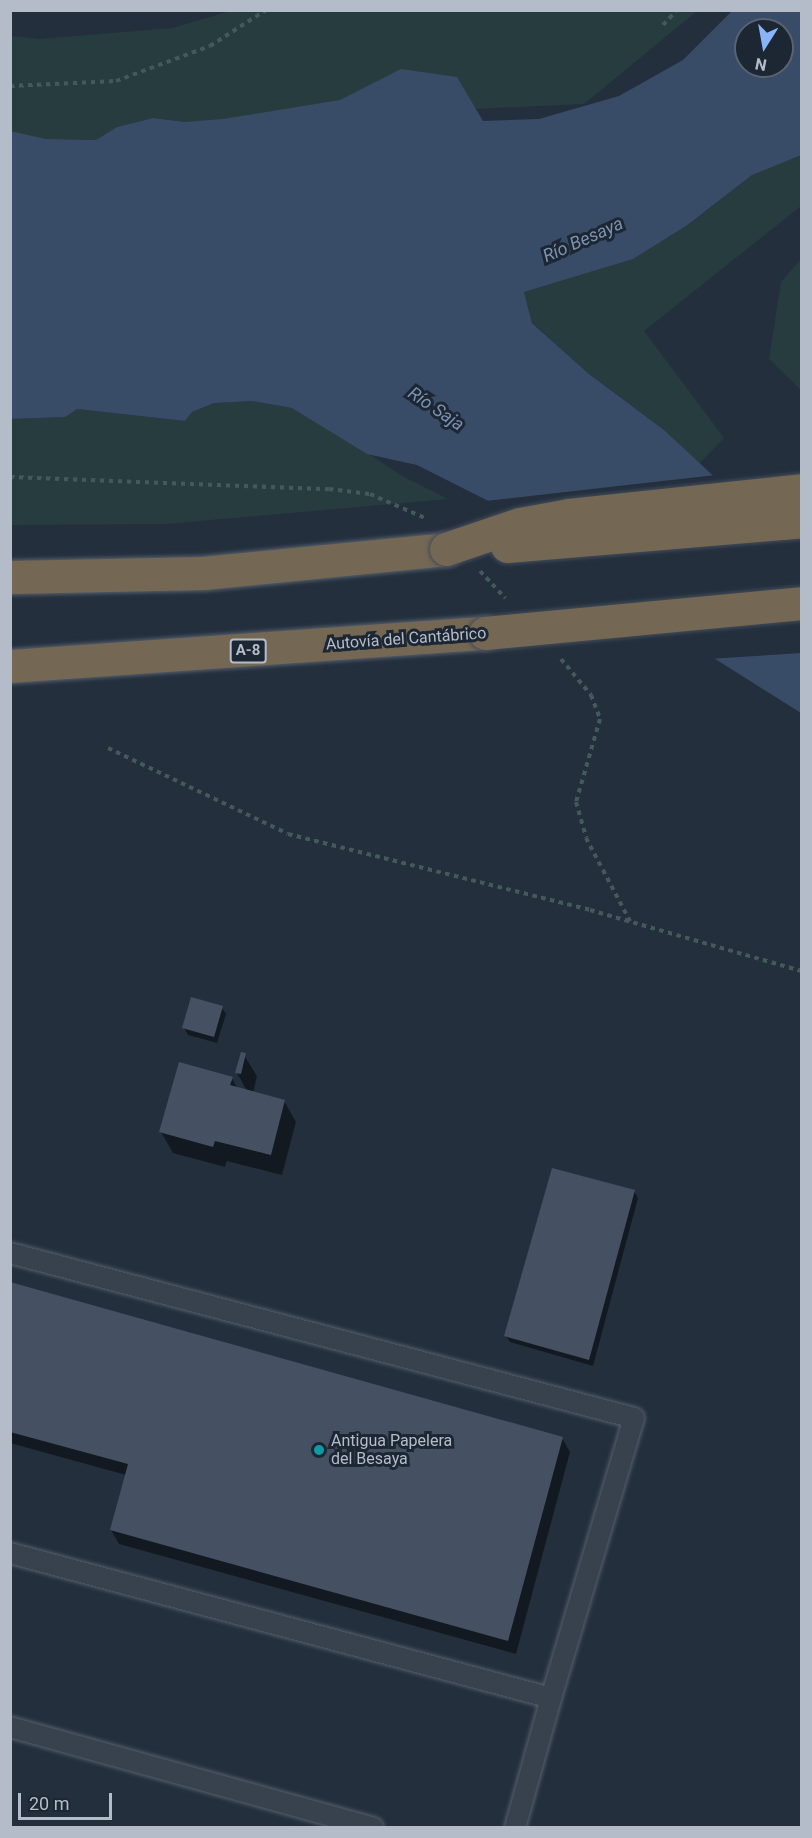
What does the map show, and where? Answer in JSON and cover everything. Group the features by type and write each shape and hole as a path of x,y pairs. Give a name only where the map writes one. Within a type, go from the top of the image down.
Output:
{"highway":[{"path":"446,549 520,524 569,515 801,490"},
{"path":"10,577 203,573 446,549 801,520"},
{"name":"Autovía del Cantábrico","path":"10,666 485,633 801,603"},
{"path":"485,633 561,639 801,626"}],"lane":[{"path":"10,1253 634,1418 515,1827"},
{"path":"10,1552 551,1698"},
{"path":"10,1727 373,1827"}],"path":[{"path":"10,86 116,81 210,46 266,10"},
{"path":"663,25 677,10"},
{"path":"108,748 288,834 590,910 801,971"}],"green space":[{"path":"234,10 697,11 584,104 185,122 153,118 117,127 96,140 46,139 11,131 11,36 39,39 172,28"},
{"path":"801,129 801,206 644,331 724,438 699,464 664,430 589,374 532,322 524,292 633,259 686,226 752,175"},
{"path":"801,259 801,390 769,359 781,282"},
{"path":"252,401 292,408 327,426 402,476 448,499 166,524 11,525 11,419 64,417 77,409 185,421 192,412 214,403"}],"water":[{"path":"732,11 801,11 801,155 752,175 686,226 633,259 524,292 532,323 589,374 664,430 722,484 801,577 801,713 701,650 548,531 417,465 367,454 292,408 252,401 214,403 192,412 185,421 77,409 65,417 11,419 11,131 46,139 96,140 117,127 153,118 185,122 223,119 340,100 401,69 457,77 483,121 539,119 619,96 683,60"}],"pier":[{"path":"716,475 790,550 802,571 801,653 708,659 613,592 546,533 486,501"}],"building":[{"path":"191,997 223,1006 214,1037 182,1028"},
{"path":"241,1052 246,1053 241,1074 235,1073"},
{"path":"179,1062 233,1077 230,1085 285,1100 271,1155 215,1141 213,1147 159,1132"},
{"path":"552,1168 635,1190 589,1360 504,1336"},
{"name":"Antigua Papelera del Besaya","path":"10,1282 563,1437 508,1641 110,1530 128,1464 10,1432"}],"place":[{"name":"Antigua Papelera del Besaya","path":"319,1450"}],"water label":[{"name":"Río Besaya","path":"583,240"},
{"name":"Río Saja","path":"436,409"}]}
